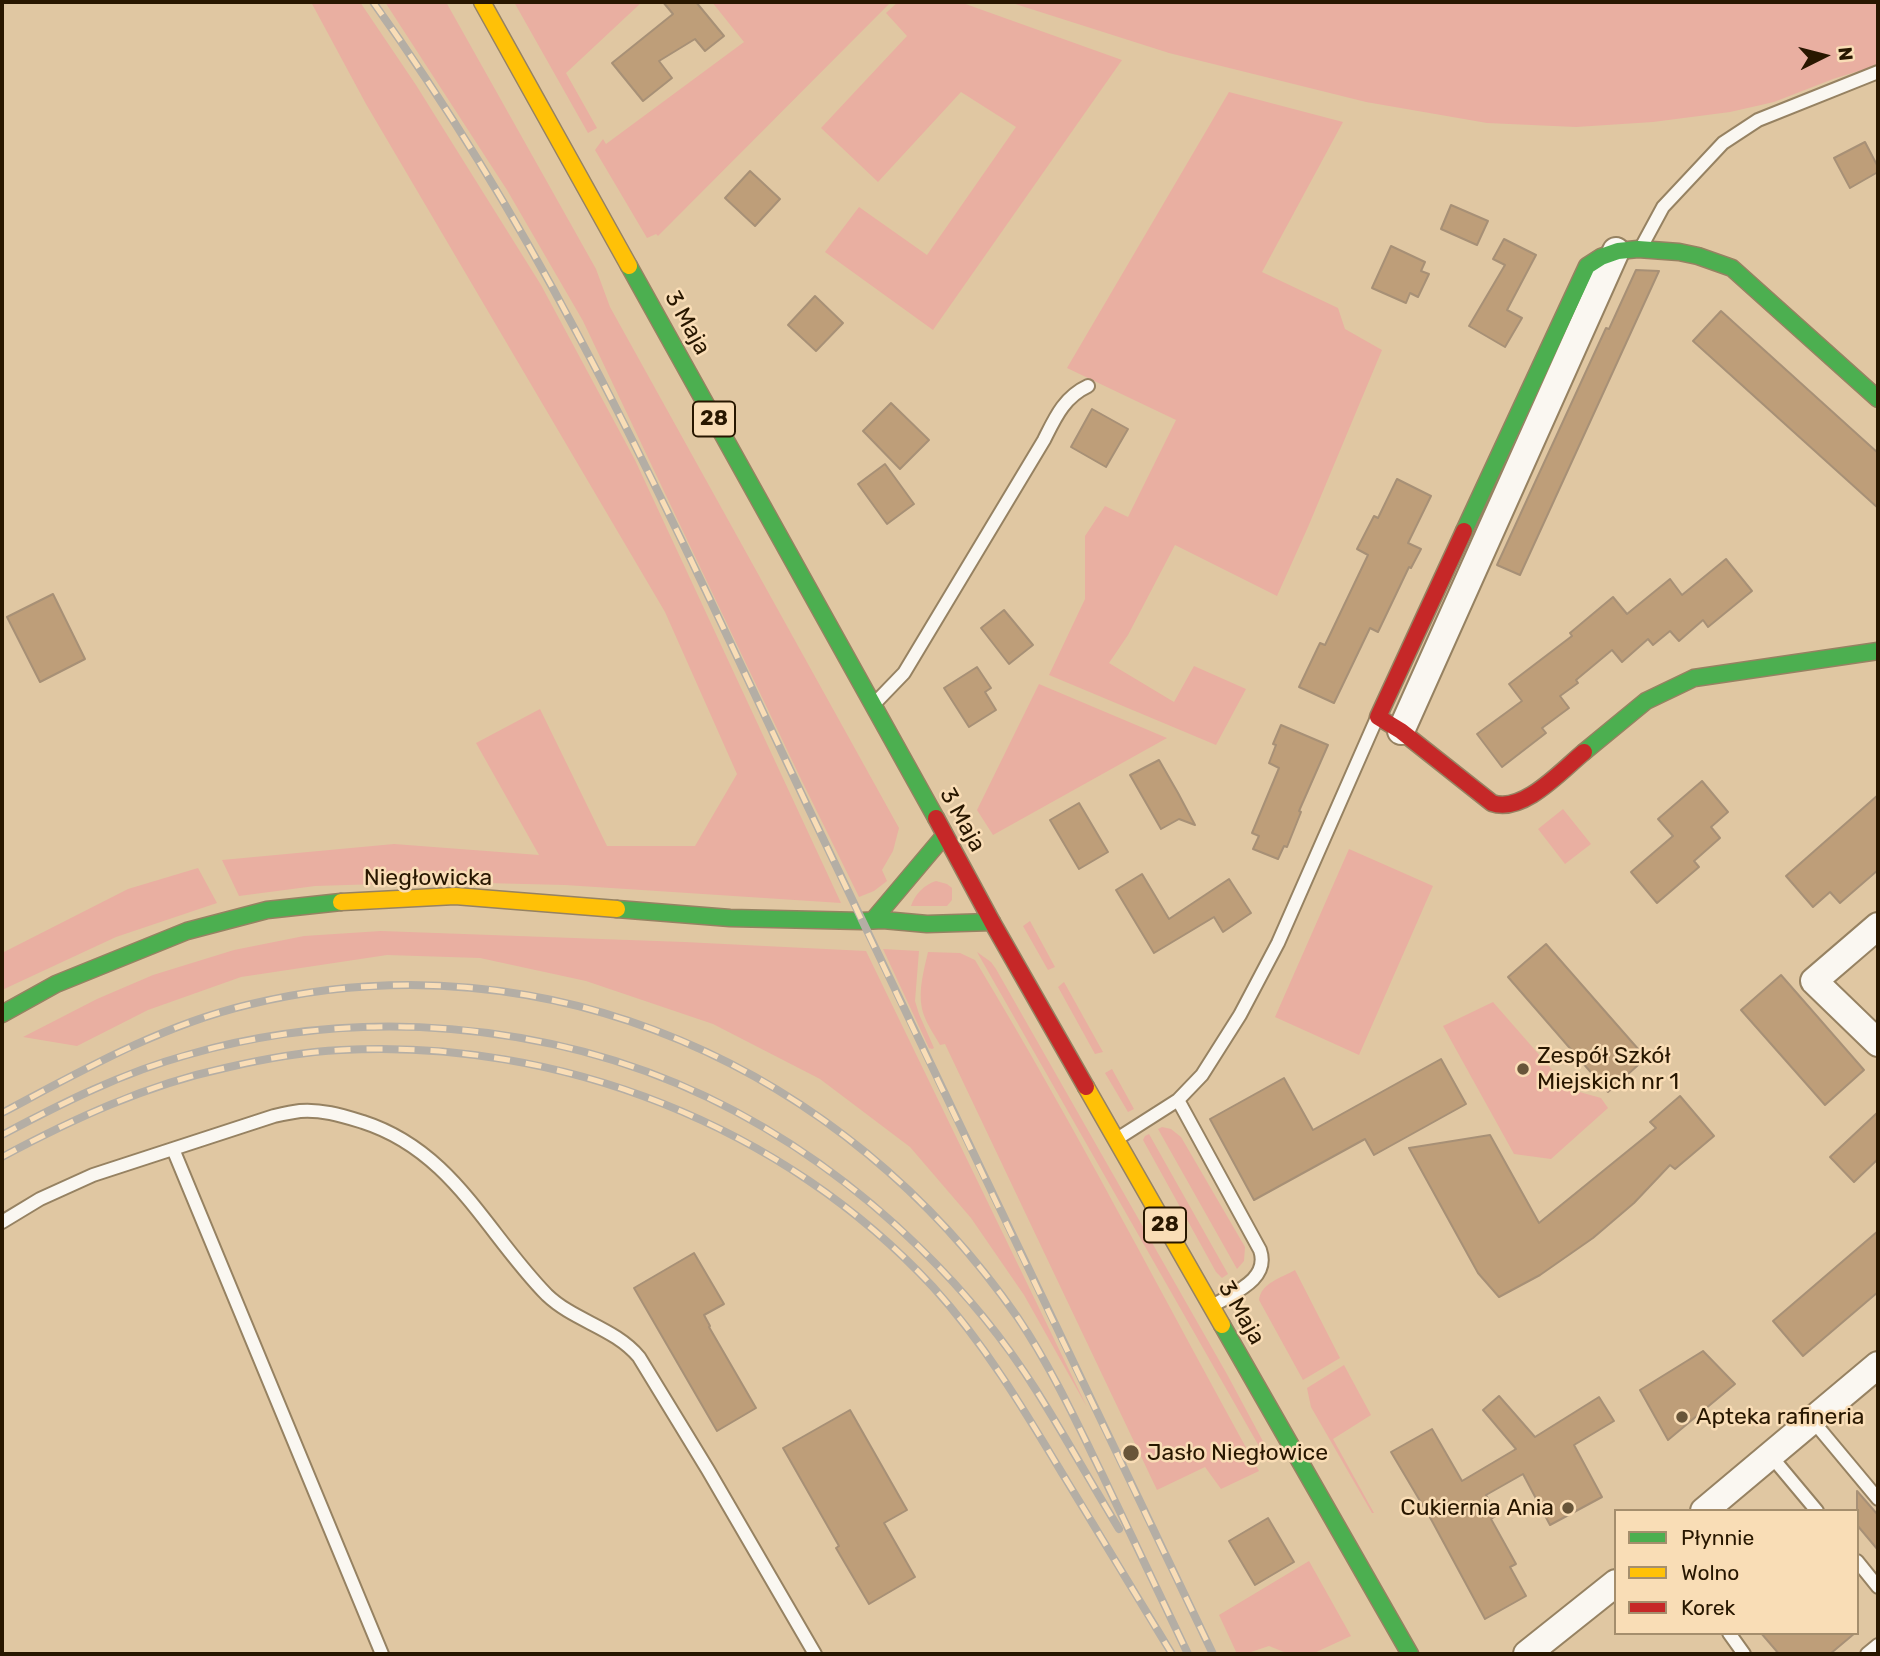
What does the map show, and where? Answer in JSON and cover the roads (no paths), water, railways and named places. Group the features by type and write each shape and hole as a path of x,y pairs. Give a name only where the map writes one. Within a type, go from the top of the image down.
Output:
{"street":[{"name":"3 Maja","path":"482,2 992,922 1410,1654"},
{"path":"1878,399 1732,268 1688,254 1658,250 1628,251 1600,257 1587,267 1378,717 1401,731 1492,803 1504,806 1528,798 1646,701 1682,682 1878,651"},
{"path":"1401,731 1628,251"},
{"path":"874,919 944,836"},
{"name":"Niegłowicka","path":"2,1014 56,984 187,931 267,911 346,902 455,896 730,918 874,919 915,924 992,922"},
{"path":"1878,926 1814,981 1878,1043"},
{"path":"1706,1509 1878,1365"},
{"path":"1539,1650 1614,1585"}],"lane":[{"path":"1628,251 1663,207 1723,143 1758,120 1878,72"},
{"path":"874,705 904,673 1044,440 1062,405 1087,386"},
{"path":"1116,1139 1178,1100 1208,1066 1240,1015 1261,978 1302,891 1378,717"},
{"path":"1178,1100 1263,1257 1259,1272 1253,1280 1211,1307"},
{"path":"2,1222 40,1199 93,1175 274,1116 302,1111 339,1115 383,1129 432,1159 472,1203 547,1295 565,1310 625,1343 639,1357 815,1654"},
{"path":"173,1149 382,1654"},
{"path":"1813,1421 1878,1499"},
{"path":"1772,1456 1815,1509"},
{"path":"1859,1563 1878,1587"},
{"path":"1730,1635 1744,1654"},
{"path":"1867,1654 1878,1645"}],"railway":[{"path":"373,2 429,83 506,207 555,292 638,451 1213,1654"},
{"path":"2,1113 122,1051 183,1025 247,1005 359,987 470,988 577,1006 680,1040 778,1090 867,1154 948,1230 1018,1318 1063,1394 1188,1654"},
{"path":"2,1135 93,1090 163,1062 252,1040 318,1030 384,1027 451,1029 517,1037 583,1051 646,1071 707,1097 793,1146 847,1184 921,1249 968,1299 1011,1352 1119,1529"},
{"path":"2,1157 110,1105 167,1084 254,1062 326,1051 423,1050 505,1059 585,1077 663,1104 738,1138 808,1180 874,1230 933,1287 986,1353 1017,1400 1172,1654"}],"place":[{"name":"Zespół Szkół Miejskich nr 1","path":"1523,1069"},
{"name":"Apteka rafineria","path":"1682,1417"},
{"name":"Jasło Niegłowice","path":"1131,1453"},
{"name":"Cukiernia Ania","path":"1568,1508"}]}
